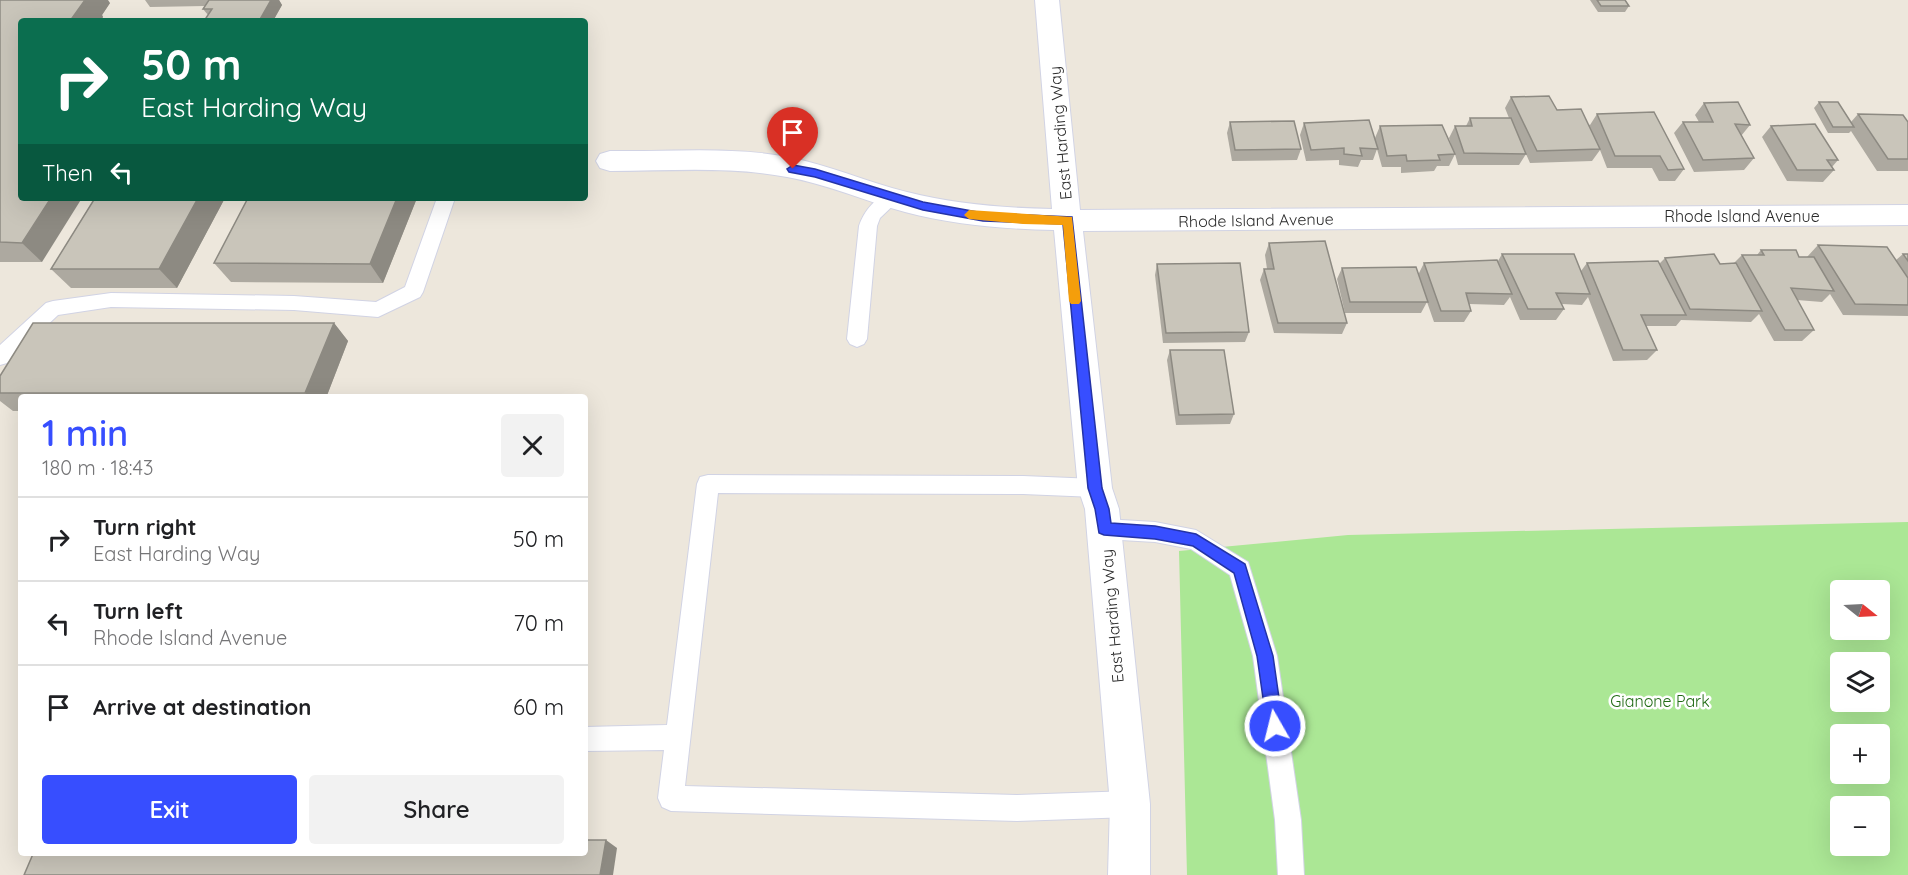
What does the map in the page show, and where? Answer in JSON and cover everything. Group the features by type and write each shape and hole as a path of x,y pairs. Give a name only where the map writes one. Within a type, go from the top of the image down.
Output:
{"street":[{"name":"East Harding Way","path":"1047,0 1095,488 1102,509 1130,804 1129,875"},
{"name":"Rhode Island Avenue","path":"610,161 770,164 815,173 923,206 983,217 1068,220 1908,215"}],"lane":[{"path":"857,339 868,226 872,215 892,198"},
{"path":"0,357 53,308 111,300 294,303 378,310 413,292 445,201"},
{"path":"1095,488 1023,485 708,484 672,798 1017,808 1130,804"},
{"path":"1104,529 1155,532 1196,540 1240,569 1265,656 1288,820 1291,875"},
{"path":"588,739 679,737"}],"green space":[{"name":"Gianone Park","path":"1908,522 1908,875 1187,875 1179,551 1348,535"}],"building":[{"path":"0,0 85,0 72,18 18,18 18,201 49,201 22,243 0,242"},
{"path":"209,0 271,0 261,18 206,18 212,9 203,9"},
{"path":"1597,0 1625,0 1629,6 1601,6"},
{"path":"1549,96 1557,110 1581,109 1600,149 1537,151 1511,97"},
{"path":"1738,102 1750,125 1735,124 1754,158 1703,160 1683,122 1713,122 1704,103"},
{"path":"1819,102 1838,102 1854,127 1833,127"},
{"path":"1654,112 1684,169 1668,170 1660,156 1615,156 1597,114"},
{"path":"1858,114 1903,115 1908,122 1908,159 1888,159"},
{"path":"1470,118 1511,118 1526,154 1464,153 1455,126 1472,126"},
{"path":"1369,120 1378,149 1360,148 1362,156 1344,154 1344,148 1311,150 1304,123"},
{"path":"1294,121 1301,149 1235,150 1230,122"},
{"path":"1815,124 1838,160 1827,160 1834,170 1797,170 1771,126"},
{"path":"1442,125 1455,154 1438,155 1440,160 1407,161 1406,155 1387,156 1380,126"},
{"path":"93,201 196,201 159,269 51,269"},
{"path":"246,201 396,201 370,264 214,263"},
{"path":"1325,241 1347,323 1278,323 1264,269 1274,269 1269,243"},
{"path":"1818,245 1887,247 1908,278 1908,305 1855,304"},
{"path":"1761,250 1796,250 1799,257 1814,257 1834,291 1791,288 1814,330 1785,330 1742,255 1764,255"},
{"path":"1502,254 1574,254 1590,294 1556,293 1564,309 1528,309"},
{"path":"1714,254 1720,264 1736,263 1762,311 1690,309 1665,258"},
{"path":"1497,260 1512,294 1466,293 1471,311 1441,311 1424,263"},
{"path":"1658,261 1686,315 1641,315 1657,350 1623,350 1587,263"},
{"path":"1240,263 1249,332 1166,333 1157,264"},
{"path":"1416,267 1428,302 1350,302 1342,268"},
{"path":"33,323 334,323 305,393 0,393 0,376"},
{"path":"1170,350 1224,350 1234,414 1179,415"},
{"path":"588,840 606,840 600,875 24,875 32,856 588,856"}],"slow traffic":[{"path":"969,215 1023,220 1068,220 1075,301"}],"route":[{"path":"793,169 815,173 923,206 983,217 1068,220 1095,488 1102,509 1104,529 1155,532 1196,540 1240,569 1265,656 1275,726"}]}
